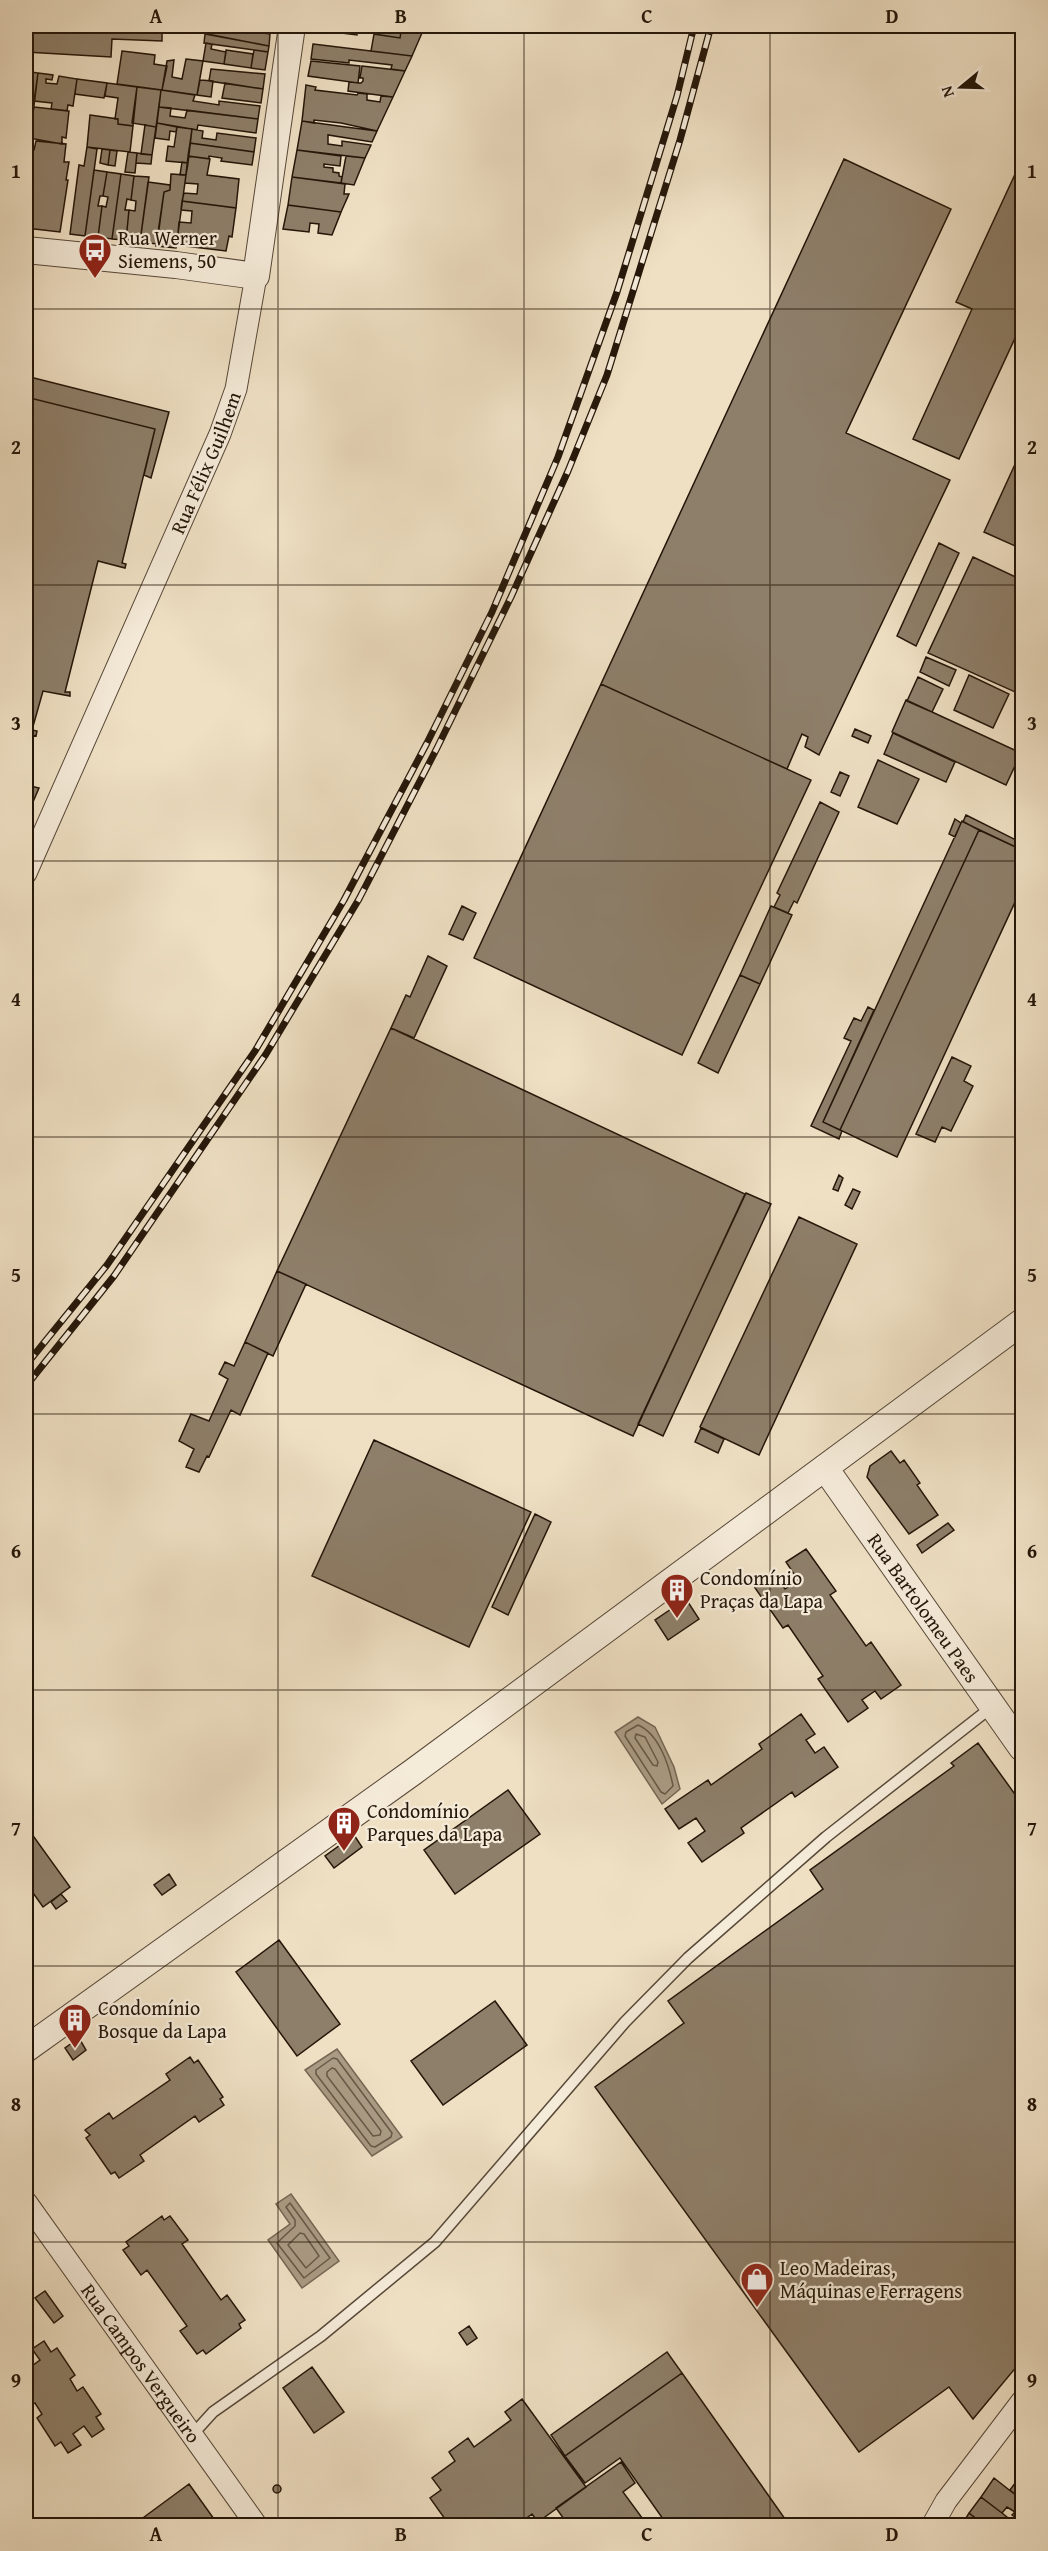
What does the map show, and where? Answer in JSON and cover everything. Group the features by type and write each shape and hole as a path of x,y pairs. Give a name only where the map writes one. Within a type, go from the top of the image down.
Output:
{"street":[{"name":"Rua Félix Guilhem","path":"26,873 220,434 236,389 256,276 292,26"},
{"path":"26,250 176,265 256,276"},
{"path":"26,2049 423,1764 1023,1322"},
{"name":"Rua Bartolomeu Paes","path":"825,1468 1023,1748"},
{"name":"Rua Campos Vergueiro","path":"26,2202 257,2526"},
{"path":"932,2526 946,2501 1023,2401"}],"lane":[{"path":"193,2434 213,2412 321,2336 435,2242 625,2022 688,1958 826,1837 993,1706"}],"water":[{"path":"638,1717 655,1727 674,1767 680,1789 662,1804 615,1732"},
{"path":"337,2049 402,2137 372,2156 305,2070"},
{"path":"291,2194 339,2261 302,2288 268,2240 290,2224 276,2204"}],"building":[{"path":"26,26 162,26 162,41 112,39 111,57 26,52"},
{"path":"198,26 220,26 270,34 269,46 197,32"},
{"path":"246,26 272,26 270,34 256,32 257,29"},
{"path":"315,26 375,26 374,32 357,30 357,35"},
{"path":"375,26 402,26 400,38 374,34"},
{"path":"402,26 425,26 412,56 371,51 374,34 400,38"},
{"path":"205,34 269,46 268,52 204,43"},
{"path":"206,43 212,44 211,49 226,52 224,64 203,61"},
{"path":"313,44 412,56 405,71 391,69 392,65 349,60 349,63 311,59"},
{"path":"226,50 253,54 251,68 224,64"},
{"path":"254,50 268,52 265,70 251,68"},
{"path":"122,51 155,55 154,64 167,66 162,90 117,84"},
{"path":"186,59 203,61 197,95 162,90 167,61 174,60 172,77 182,79"},
{"path":"311,61 360,66 358,83 308,76"},
{"path":"362,66 405,71 393,97 348,91 349,82 361,83 363,81 363,78 360,78"},
{"path":"211,69 265,74 263,89 209,81"},
{"path":"26,71 38,73 32,122 26,122 28,79 26,79"},
{"path":"38,73 53,75 52,80 46,79 46,83 57,84 59,76 77,79 73,106 68,105 67,111 51,109 52,103 34,101"},
{"path":"77,79 107,83 104,98 75,94"},
{"path":"200,80 213,81 211,97 197,95"},
{"path":"107,83 137,87 133,126 118,124 118,119 115,119 118,98 105,96"},
{"path":"225,83 263,89 261,103 222,98"},
{"path":"306,85 316,87 315,90 367,94 367,100 380,102 381,96 393,97 377,131 341,123 314,120 314,123 302,121"},
{"path":"137,87 161,90 156,127 132,123"},
{"path":"161,90 195,95 193,101 219,105 219,101 260,106 258,119 159,107"},
{"path":"34,107 69,111 66,138 62,137 62,144 29,138"},
{"path":"159,107 171,108 170,116 185,118 187,110 258,119 256,133 198,125 197,130 157,123"},
{"path":"90,115 118,119 118,124 133,126 130,152 87,147"},
{"path":"302,121 377,131 372,142 328,135 328,144 342,146 342,141 371,145 365,158 297,150"},
{"path":"157,123 177,127 176,132 170,131 169,140 155,138"},
{"path":"145,125 156,127 152,155 141,154"},
{"path":"177,127 192,129 188,163 166,161 168,146 174,147"},
{"path":"192,129 203,131 202,138 216,140 217,133 256,138 254,152 190,143"},
{"path":"26,134 30,135 26,163"},
{"path":"36,141 66,144 64,162 69,162 66,180 68,180 60,232 26,228 26,187 31,150 34,150"},
{"path":"190,143 254,152 252,165 221,161 222,158 209,156 209,159 188,156"},
{"path":"87,147 97,149 85,236 70,234 79,165 84,166"},
{"path":"102,149 110,150 108,165 100,163"},
{"path":"110,150 117,151 115,166 108,165"},
{"path":"297,150 341,156 340,166 324,164 324,167 333,168 333,172 339,173 342,177 341,183 292,177"},
{"path":"128,152 137,153 135,173 125,172"},
{"path":"137,153 152,155 151,164 136,163"},
{"path":"188,156 210,159 207,175 239,179 236,208 182,201 184,193 197,194 198,184 185,183"},
{"path":"346,156 365,158 354,185 341,183"},
{"path":"844,159 951,209 846,433 950,480 819,755 805,747 808,737 802,734 787,769 601,684"},
{"path":"1022,159 1022,323 959,459 913,439 972,309 956,302"},
{"path":"182,162 188,163 186,175 180,175"},
{"path":"94,170 107,172 103,196 100,196 98,206 102,206 98,237 85,236"},
{"path":"107,172 121,174 112,239 98,237 102,206 106,207 108,197 103,196"},
{"path":"121,174 134,176 131,200 127,199 125,210 129,210 126,240 112,239"},
{"path":"171,174 186,175 176,248 156,246 164,192 170,190"},
{"path":"134,176 149,177 140,242 126,240 129,210 135,211 136,201 131,200"},
{"path":"292,177 345,184 344,194 349,194 341,212 288,205"},
{"path":"148,182 170,185 170,190 164,192 157,244 140,242"},
{"path":"182,201 236,208 232,237 229,236 226,251 177,245 179,222 191,223 192,211 181,210"},
{"path":"288,205 341,212 332,235 318,233 319,224 310,223 309,232 283,229"},
{"path":"26,376 169,412 151,478 144,475 155,429 26,397"},
{"path":"26,397 155,429 122,563 126,564 125,568 98,561 65,692 70,692 70,696 43,691 32,730 37,731 36,736 26,733"},
{"path":"1022,449 1022,549 984,532"},
{"path":"939,543 959,553 916,646 897,636"},
{"path":"973,557 1022,580 1022,695 928,653"},
{"path":"926,657 956,670 949,686 920,672"},
{"path":"969,675 1009,694 993,728 954,710"},
{"path":"918,677 943,689 932,712 907,701"},
{"path":"601,684 811,780 682,1055 474,958"},
{"path":"906,700 1021,753 1006,785 892,732"},
{"path":"855,729 871,736 868,743 852,736"},
{"path":"26,733 33,735 26,763"},
{"path":"893,733 955,762 946,782 884,754"},
{"path":"878,760 919,779 897,824 858,807"},
{"path":"840,772 849,776 840,796 831,792"},
{"path":"26,785 39,788 26,818"},
{"path":"820,802 839,812 797,903 794,901 788,913 774,907 780,895 777,893"},
{"path":"966,815 1022,843 1022,850 963,822"},
{"path":"955,819 961,823 955,837 949,834"},
{"path":"962,821 979,830 840,1130 823,1122"},
{"path":"979,830 1022,850 1022,887 897,1157 840,1130"},
{"path":"462,906 476,913 463,940 449,934"},
{"path":"771,906 792,915 760,984 740,975"},
{"path":"428,956 447,966 414,1038 391,1028 406,995 410,997"},
{"path":"740,975 760,984 718,1073 698,1063"},
{"path":"868,1007 874,1010 823,1122 842,1131 839,1139 811,1126 851,1041 844,1038 854,1018 861,1021"},
{"path":"391,1028 745,1194 633,1436 277,1271"},
{"path":"952,1057 971,1066 964,1081 973,1086 951,1131 942,1127 935,1142 916,1134"},
{"path":"839,1175 843,1178 838,1191 833,1189"},
{"path":"853,1189 860,1192 852,1209 845,1205"},
{"path":"746,1193 771,1204 663,1436 638,1424"},
{"path":"799,1217 857,1244 759,1455 700,1427"},
{"path":"277,1271 306,1284 273,1356 245,1342"},
{"path":"245,1342 268,1353 240,1415 231,1410 209,1457 207,1456 199,1472 186,1467 194,1449 179,1441 191,1414 209,1421 228,1379 219,1374 225,1362 234,1366"},
{"path":"701,1428 724,1439 718,1453 695,1442"},
{"path":"374,1440 531,1512 469,1647 312,1576"},
{"path":"891,1451 900,1463 904,1460 920,1483 917,1485 938,1515 909,1534 867,1477 870,1466"},
{"path":"535,1514 551,1522 508,1615 492,1607"},
{"path":"948,1523 954,1530 922,1553 917,1545"},
{"path":"806,1549 836,1591 830,1595 866,1646 871,1642 901,1685 881,1699 875,1691 862,1700 868,1708 848,1722 818,1679 823,1676 788,1625 783,1628 753,1585 773,1572 785,1589 798,1580 786,1562"},
{"name":"Condomínio Praças da Lapa","path":"686,1599 699,1619 668,1640 655,1620"},
{"path":"801,1714 815,1734 806,1740 815,1753 824,1747 838,1767 795,1797 792,1792 741,1828 744,1833 702,1862 688,1843 705,1831 696,1818 679,1829 665,1809 708,1780 711,1785 762,1749 759,1744"},
{"path":"978,1743 1022,1804 1022,2360 973,2419 949,2387 859,2452 595,2087 684,2023 668,2001 823,1889 810,1870 954,1766 951,1763"},
{"path":"508,1790 540,1834 455,1894 424,1850"},
{"path":"26,1826 70,1887 43,1907 26,1883"},
{"name":"Condomínio Parques da Lapa","path":"354,1835 362,1847 334,1868 325,1856"},
{"path":"169,1874 176,1885 162,1895 154,1885"},
{"path":"61,1894 67,1901 56,1909 51,1902"},
{"path":"279,1940 340,2024 297,2056 236,1972"},
{"path":"495,2001 527,2045 443,2105 411,2061"},
{"name":"Condomínio Bosque da Lapa","path":"79,2038 86,2050 73,2060 65,2048"},
{"path":"190,2057 194,2063 198,2060 223,2097 220,2099 224,2105 199,2122 195,2116 140,2155 144,2161 119,2178 115,2172 111,2174 86,2138 90,2135 85,2130 109,2113 113,2119 170,2080 166,2074"},
{"path":"162,2216 164,2220 170,2216 188,2240 182,2244 221,2300 227,2295 245,2320 239,2324 241,2328 206,2354 203,2350 197,2354 180,2331 187,2326 147,2270 141,2275 123,2250 129,2246 126,2242"},
{"path":"45,2291 63,2316 54,2323 35,2298"},
{"path":"469,2326 477,2338 467,2345 459,2333"},
{"path":"44,2341 51,2352 57,2348 75,2375 70,2379 77,2391 83,2387 101,2414 96,2417 104,2429 92,2437 84,2426 73,2434 81,2445 68,2453 61,2442 55,2446 37,2418 42,2414 35,2403 29,2407 26,2401 26,2363 29,2368 40,2360 32,2349"},
{"path":"667,2352 682,2373 565,2456 551,2435"},
{"path":"312,2367 344,2412 314,2433 283,2388"},
{"path":"682,2373 790,2526 668,2526 620,2458 585,2483 565,2456"},
{"path":"522,2399 586,2487 538,2522 532,2514 516,2526 450,2526 430,2498 441,2490 432,2478 455,2461 449,2452 468,2438 474,2447 511,2420 505,2412"},
{"path":"621,2462 635,2483 623,2492 648,2526 569,2526 556,2508"},
{"path":"1022,2474 1022,2500 1010,2490"},
{"path":"994,2478 1022,2500 1022,2522 1012,2515 1015,2512 1007,2507 1002,2513 981,2497"},
{"path":"189,2484 219,2526 132,2526"},
{"path":"277,2485 281,2489 277,2493 273,2489"},
{"path":"981,2497 1018,2526 986,2526 969,2513"},
{"path":"969,2513 986,2526 961,2526"}],"railway":[{"path":"26,1365 107,1265 255,1051 344,900 427,743 492,612 558,457 617,292 677,96 694,26"},
{"path":"26,1386 114,1276 266,1054 359,899 437,748 511,597 568,471 607,375 680,140 711,26"}],"place":[{"name":"Rua Werner Siemens, 50","path":"95,279"},
{"name":"Condomínio Praças da Lapa","path":"677,1619"},
{"name":"Condomínio Parques da Lapa","path":"344,1852"},
{"name":"Condomínio Bosque da Lapa","path":"75,2049"},
{"name":"Leo Madeiras, Máquinas e Ferragens","path":"757,2308"}]}
